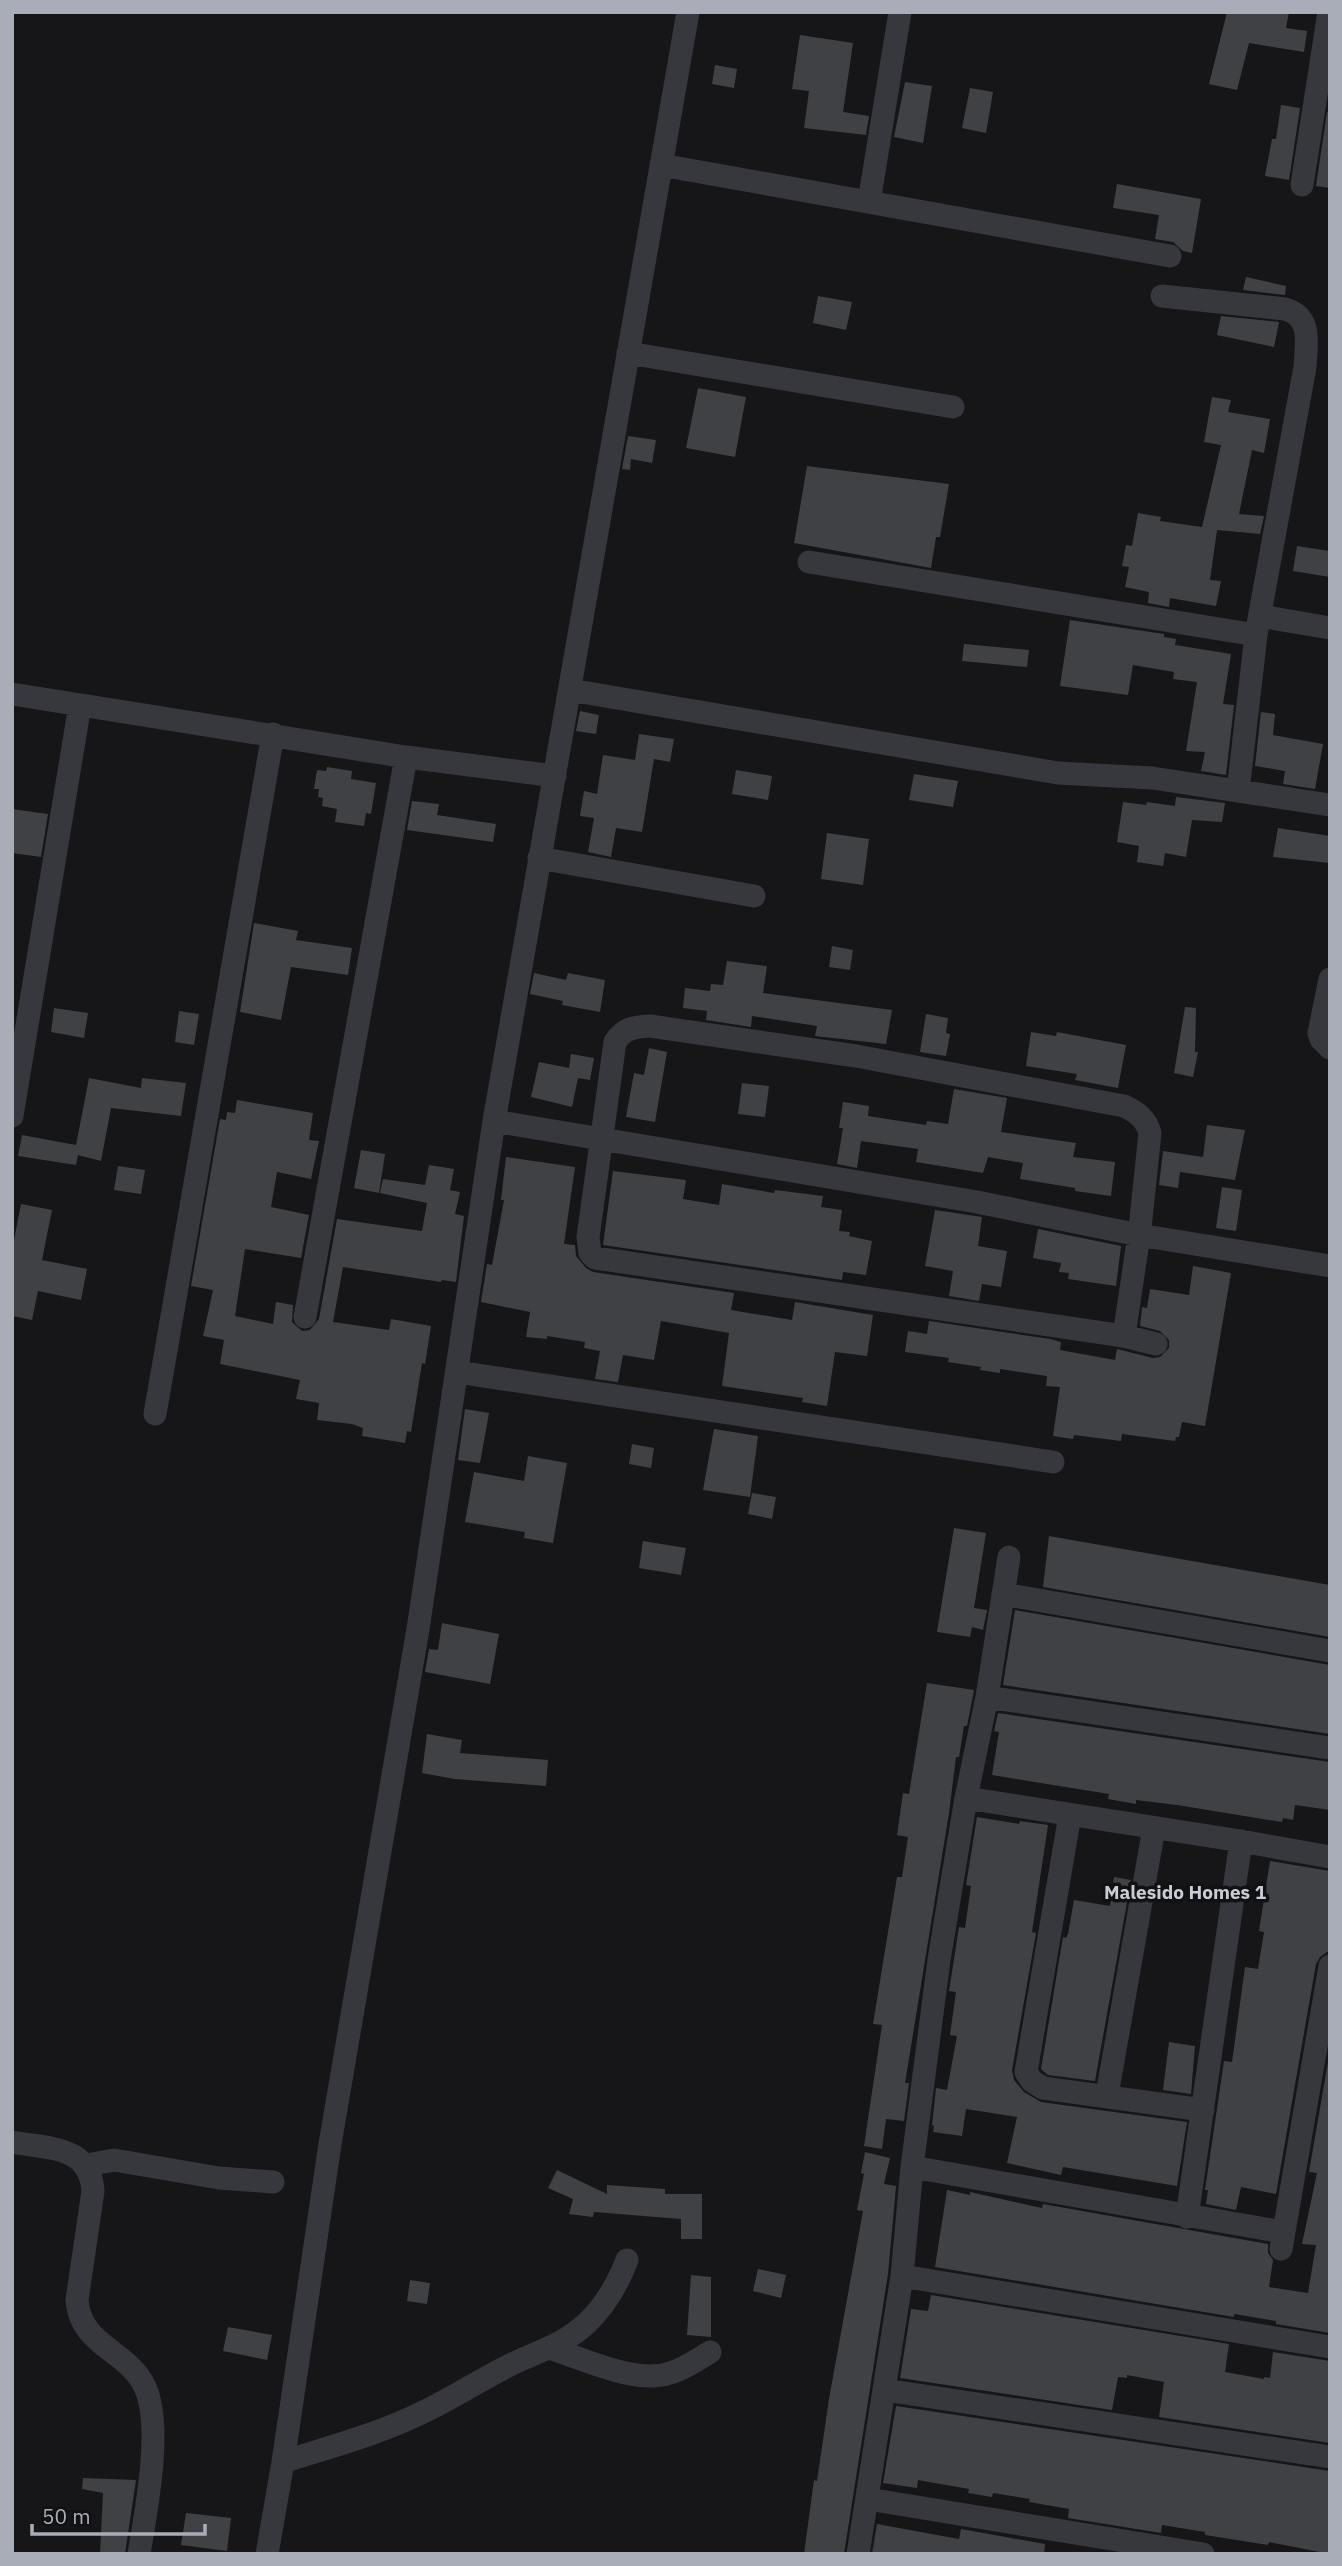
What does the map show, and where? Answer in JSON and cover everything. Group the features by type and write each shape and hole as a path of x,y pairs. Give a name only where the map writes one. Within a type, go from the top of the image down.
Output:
{"street":[{"path":"267,2554 330,2144 418,1629 494,1121 688,12"},
{"path":"869,202 901,12"},
{"path":"1302,186 1329,12"},
{"path":"661,165 1170,256"},
{"path":"1162,296 1285,309 1296,312 1306,333 1305,367 1258,625 1238,791"},
{"path":"628,353 953,407"},
{"path":"809,562 1258,625 1330,628"},
{"path":"570,690 1058,773 1152,778 1330,805"},
{"path":"12,694 406,757 555,776"},
{"path":"12,1116 80,705"},
{"path":"155,1414 273,734"},
{"path":"305,1317 406,757"},
{"path":"540,858 754,896"},
{"path":"1330,979 1319,1033 1330,1048"},
{"path":"1124,1335 1139,1235 1150,1133 1147,1124 1132,1110 1113,1104 856,1056 650,1026 627,1029 615,1042 588,1237 590,1253 595,1258 1124,1335 1156,1344"},
{"path":"494,1121 977,1202 1139,1235 1330,1266"},
{"path":"457,1372 1053,1462"},
{"path":"858,2554 902,2276 912,2167 939,1960 966,1798 987,1697 1009,1557"},
{"path":"1003,1594 1330,1651"},
{"path":"987,1697 1330,1748"},
{"path":"966,1798 1330,1857"},
{"path":"1070,1815 1026,2072 1032,2081 1043,2088 1203,2110"},
{"path":"1107,2095 1154,1828"},
{"path":"1187,2217 1241,1841"},
{"path":"912,2167 1187,2217 1282,2241 1330,1966"},
{"path":"12,2142 68,2153 87,2165 92,2177 93,2191 77,2300 78,2311 82,2324 135,2373 144,2386 149,2402 152,2428 150,2469 139,2554"},
{"path":"87,2165 114,2160 219,2178 272,2182"},
{"path":"283,2462 418,2415 505,2368 552,2349 586,2324 597,2312 612,2291 627,2260"},
{"path":"902,2276 1330,2347"},
{"path":"552,2349 646,2377 669,2374 710,2353"},
{"path":"885,2390 1330,2457"},
{"path":"868,2499 1203,2554"}],"building":[{"path":"1227,12 1289,12 1286,28 1307,31 1304,52 1249,43 1237,90 1209,84"},
{"path":"800,35 853,43 843,112 869,116 866,135 804,128 809,91 792,89"},
{"path":"715,65 737,69 734,88 712,84"},
{"path":"905,82 932,86 923,143 894,137"},
{"path":"970,88 993,92 986,133 962,128"},
{"path":"1281,105 1300,108 1289,180 1265,176 1272,139 1276,139"},
{"path":"1327,112 1330,113 1330,188 1316,186"},
{"path":"1117,184 1201,199 1192,253 1183,251 1173,242 1155,239 1159,215 1113,208"},
{"path":"1246,277 1286,286 1285,295 1243,290"},
{"path":"818,296 852,302 846,330 813,323"},
{"path":"1221,316 1279,322 1274,347 1217,335"},
{"path":"698,388 746,397 735,457 686,448"},
{"path":"1212,397 1231,400 1228,412 1270,419 1264,453 1252,450 1239,514 1264,516 1260,534 1217,530 1210,580 1221,581 1216,606 1170,598 1169,607 1148,603 1149,592 1125,587 1129,567 1122,566 1126,545 1132,546 1138,513 1161,517 1160,521 1202,527 1221,445 1204,442"},
{"path":"628,436 656,440 652,463 631,459 630,470 622,469"},
{"path":"807,466 949,484 940,537 936,537 931,568 794,543"},
{"path":"1297,546 1330,551 1330,577 1293,571"},
{"path":"1070,620 1164,634 1164,637 1176,639 1175,645 1231,654 1223,704 1234,705 1226,775 1201,771 1205,752 1186,751 1197,682 1173,679 1174,672 1133,665 1128,695 1060,686"},
{"path":"964,644 1029,650 1027,667 962,661"},
{"path":"580,711 599,715 596,734 576,731"},
{"path":"1261,712 1275,714 1273,735 1323,744 1315,789 1283,784 1285,771 1255,766"},
{"path":"639,734 674,739 670,762 654,759 642,832 616,828 611,857 588,852 594,818 580,816 584,791 597,794 603,755 635,760"},
{"path":"327,767 352,771 351,779 376,783 371,814 366,813 364,826 335,822 337,809 322,806 323,798 318,797 319,789 314,789 317,770 326,771"},
{"path":"736,770 772,776 768,800 732,794"},
{"path":"914,774 958,781 953,807 909,800"},
{"path":"1176,797 1225,803 1222,822 1192,820 1186,857 1165,853 1163,866 1137,862 1139,846 1117,842 1123,802 1175,806"},
{"path":"412,801 439,804 437,815 496,824 493,842 407,830"},
{"path":"12,809 48,814 41,857 12,853"},
{"path":"1278,828 1330,836 1330,863 1273,857"},
{"path":"827,833 869,839 863,885 821,879"},
{"path":"254,923 298,931 296,940 352,948 348,975 291,967 281,1020 240,1012"},
{"path":"832,946 853,950 850,970 829,967"},
{"path":"727,961 767,966 763,993 892,1010 886,1044 815,1036 817,1026 752,1016 751,1027 706,1020 707,1011 683,1008 685,988 710,991 711,984 723,985"},
{"path":"534,973 566,980 568,973 605,980 600,1012 562,1005 563,1001 530,994"},
{"path":"1185,1007 1196,1008 1195,1052 1198,1052 1193,1077 1174,1073"},
{"path":"54,1008 88,1013 84,1038 51,1032"},
{"path":"179,1011 199,1014 194,1045 175,1042"},
{"path":"926,1014 948,1018 946,1033 950,1034 946,1056 920,1052"},
{"path":"1031,1032 1056,1036 1057,1032 1126,1045 1118,1088 1075,1080 1077,1074 1026,1066"},
{"path":"649,1048 667,1052 655,1122 626,1117 634,1073 644,1075"},
{"path":"571,1054 594,1058 590,1080 578,1078 572,1107 531,1097 539,1062 569,1068"},
{"path":"89,1078 141,1088 142,1078 186,1083 181,1116 111,1108 101,1161 78,1155 76,1165 18,1156 22,1135 76,1145"},
{"path":"742,1083 769,1086 765,1117 738,1114"},
{"path":"954,1089 1007,1098 1001,1132 1076,1143 1073,1157 1115,1162 1111,1196 1020,1179 1023,1163 988,1157 983,1173 916,1162 918,1149 861,1141 857,1168 837,1164 843,1128 839,1128 843,1102 869,1106 868,1116 926,1125 927,1121 948,1124"},
{"path":"237,1100 313,1113 309,1140 319,1141 311,1179 277,1172 271,1207 309,1215 301,1258 245,1249 235,1316 273,1324 276,1302 293,1305 292,1322 302,1331 310,1330 319,1319 337,1219 422,1231 427,1203 380,1193 383,1179 425,1185 429,1165 454,1169 450,1190 460,1192 455,1214 464,1216 456,1282 343,1267 333,1322 389,1330 391,1319 431,1326 411,1432 407,1431 405,1443 362,1436 363,1428 352,1424 317,1420 319,1403 296,1399 300,1380 220,1364 224,1340 203,1336 213,1290 191,1286 220,1119 226,1120 227,1112 235,1113"},
{"path":"1207,1125 1245,1130 1235,1180 1180,1172 1178,1188 1159,1185 1163,1151 1203,1157"},
{"path":"361,1150 385,1154 379,1193 354,1188"},
{"path":"506,1157 575,1167 564,1244 575,1245 576,1256 593,1272 734,1293 731,1310 792,1320 795,1302 873,1315 867,1356 835,1352 827,1406 802,1402 803,1398 722,1386 729,1333 661,1321 654,1360 623,1355 618,1382 595,1379 600,1351 584,1348 585,1342 547,1336 547,1339 526,1337 530,1312 481,1302 487,1264 492,1265 504,1200 501,1200"},
{"path":"118,1166 145,1170 141,1194 114,1190"},
{"path":"613,1171 686,1180 683,1199 719,1205 722,1184 774,1193 775,1190 823,1196 821,1207 842,1210 839,1231 850,1232 849,1236 872,1241 866,1275 843,1272 842,1280 603,1245"},
{"path":"1222,1187 1242,1190 1236,1231 1216,1228"},
{"path":"21,1204 52,1210 42,1260 87,1269 81,1300 38,1291 32,1320 12,1316 12,1250"},
{"path":"935,1210 982,1217 978,1246 1007,1251 1001,1287 982,1284 979,1301 949,1296 953,1271 925,1266"},
{"path":"1038,1229 1121,1246 1116,1286 1068,1279 1069,1273 1059,1272 1061,1263 1033,1258"},
{"path":"1193,1266 1231,1273 1205,1426 1182,1422 1179,1437 1176,1437 1175,1441 1122,1434 1121,1441 1074,1435 1073,1439 1053,1436 1060,1387 1046,1386 1047,1376 1000,1369 1000,1373 980,1370 981,1367 948,1362 949,1358 905,1352 908,1331 927,1334 929,1321 1050,1339 1061,1342 1060,1350 1115,1360 1117,1349 1153,1358 1160,1357 1169,1348 1169,1340 1160,1331 1140,1326 1142,1307 1147,1308 1150,1289 1189,1295"},
{"path":"465,1409 489,1413 480,1463 458,1460"},
{"path":"714,1429 758,1436 750,1497 703,1490"},
{"path":"632,1444 654,1448 651,1468 629,1464"},
{"path":"528,1456 567,1463 553,1543 524,1538 525,1532 465,1522 474,1472 524,1481"},
{"path":"752,1493 776,1497 772,1519 748,1514"},
{"path":"954,1528 986,1533 974,1608 987,1610 983,1630 972,1627 970,1637 937,1632"},
{"path":"1049,1536 1330,1585 1330,1637 1043,1587"},
{"path":"643,1541 686,1548 681,1575 639,1568"},
{"path":"1015,1610 1330,1665 1330,1734 1003,1685"},
{"path":"442,1623 499,1634 490,1684 425,1672 429,1649 438,1650"},
{"path":"927,1683 974,1690 959,1757 956,1757 905,2083 909,2083 904,2121 886,2119 882,2149 864,2146 882,2025 873,2024 897,1877 902,1877 908,1837 897,1835 903,1793 909,1794"},
{"path":"998,1713 1330,1762 1330,1810 1295,1805 1293,1820 1283,1818 1282,1822 1177,1805 1136,1800 1136,1804 1108,1799 1109,1794 992,1775 999,1732 994,1731"},
{"path":"427,1734 462,1740 460,1753 548,1760 546,1786 455,1779 422,1773"},
{"path":"977,1817 1019,1824 1020,1821 1048,1825 1032,1932 1036,1933 1012,2070 1014,2080 1024,2092 1041,2102 1187,2122 1177,2186 1063,2167 1061,2175 1007,2163 1017,2117 966,2109 962,2136 933,2132 936,2088 947,2090 957,2036 950,2035 956,1992 949,1991 959,1927 965,1928 971,1886 966,1885"},
{"path":"1270,1861 1330,1871 1330,1950 1320,1957 1316,1964 1276,2194 1241,2187 1236,2210 1206,2204 1208,2190 1205,2190 1224,2061 1232,2062 1245,1967 1258,1969 1264,1932 1259,1931"},
{"path":"1114,1877 1131,1880 1095,2081 1048,2075 1041,2069 1063,1937 1066,1938 1068,1934 1074,1900 1110,1906"},
{"path":"1169,2042 1195,2046 1191,2094 1163,2090"},
{"path":"1330,2050 1330,2333 1276,2324 1276,2321 1234,2314 1234,2317 935,2267 947,2190 970,2195 970,2192 1042,2208 1043,2204 1268,2244 1268,2253 1273,2260 1269,2287 1308,2293 1316,2245 1302,2244 1317,2173 1309,2172"},
{"path":"865,2152 890,2158 884,2184 896,2186 888,2274 844,2554 804,2554 814,2480 817,2481 863,2211 857,2210"},
{"path":"557,2170 607,2194 607,2185 665,2189 665,2194 702,2194 702,2239 681,2239 681,2219 594,2212 593,2217 569,2214 573,2199 548,2188"},
{"path":"758,2269 786,2275 781,2298 753,2291"},
{"path":"691,2275 711,2277 711,2337 687,2335"},
{"path":"410,2280 430,2283 427,2304 407,2301"},
{"path":"931,2295 1229,2344 1225,2372 1264,2379 1270,2378 1273,2352 1330,2361 1330,2443 1159,2417 1164,2382 1127,2375 1127,2378 1118,2377 1112,2410 900,2378 911,2309 928,2311"},
{"path":"228,2327 272,2335 267,2360 223,2351"},
{"path":"896,2406 1330,2471 1330,2554 1269,2542 1268,2545 1205,2535 1205,2532 1162,2525 1161,2533 1068,2518 1069,2509 1029,2502 1030,2499 993,2493 992,2497 968,2493 969,2489 918,2480 917,2488 883,2483"},
{"path":"83,2478 136,2480 125,2554 100,2554 103,2493 82,2489"},
{"path":"186,2513 231,2518 227,2551 181,2545"},
{"path":"877,2524 959,2539 961,2529 1045,2544 1044,2554 872,2554"}],"district":[{"name":"Malesido Homes 1","path":"1185,1892"}]}
